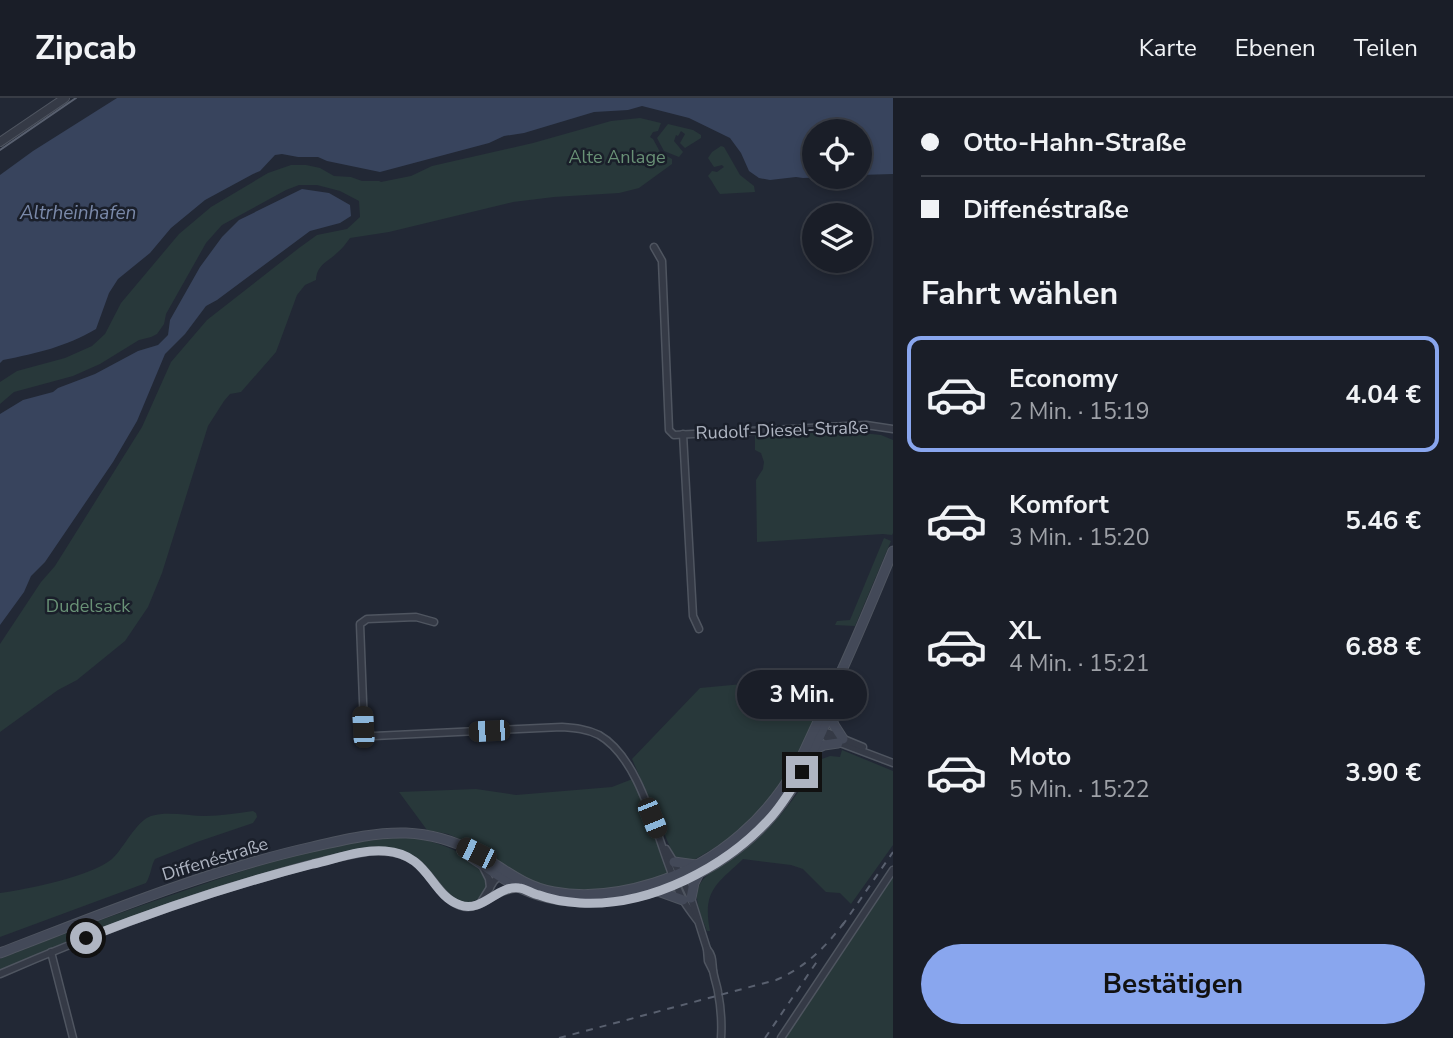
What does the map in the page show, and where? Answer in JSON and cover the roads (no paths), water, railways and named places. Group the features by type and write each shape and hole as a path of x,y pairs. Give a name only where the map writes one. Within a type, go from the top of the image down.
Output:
{"main road":[{"name":"Diffenéstraße","path":"0,953 197,880 300,850 387,833 426,835 456,843 476,853 520,888 550,898 583,903 626,899 656,890 722,859 772,817 786,799 813,750 838,681 888,574 893,551"},
{"name":"Diffenéstraße","path":"699,869 747,830 767,809 830,713 838,681"},
{"path":"813,750 841,741 830,713"},
{"name":"Diffenéstraße","path":"446,841 502,875 542,889 583,895 624,891 678,879"},
{"path":"656,890 687,899 699,869 674,862"}],"street":[{"path":"0,142 65,98"},
{"name":"Rudolf-Diesel-Straße","path":"654,247 662,261 668,430 674,435 866,425 893,431"},
{"name":"Rudolf-Diesel-Straße","path":"683,434 693,616 699,629"},
{"path":"434,622 416,617 367,618 360,624 363,727 368,735 562,727 591,731 615,747 627,762 697,920 713,971 721,1012 721,1038"},
{"path":"819,731 841,741 859,745 893,763"},
{"path":"660,839 674,862 678,879"},
{"path":"0,974 147,915 214,892 372,851 400,854 413,860 446,896 467,907 488,901 507,889 520,888"},
{"path":"481,864 490,888"},
{"path":"781,1038 893,870"},
{"path":"480,904 502,875"},
{"path":"494,895 502,875"},
{"path":"51,953 73,1038"}],"water":[{"name":"Altrheinhafen","path":"117,98 893,98 893,174 872,175 872,119 802,119 802,178 770,180 759,178 749,171 730,138 689,118 642,106 628,110 594,112 380,172 318,157 275,155 260,171 205,200 171,228 150,253 118,279 109,293 96,329 62,345 0,363 0,175"},
{"path":"302,189 329,193 350,205 351,216 340,223 310,231 206,306 185,334 165,354 137,421 113,462 45,562 31,576 24,592 0,625 0,414 23,400 53,392 138,351 158,345 168,335 170,320 200,267 222,237 239,220"}],"tram line":[{"path":"0,150 76,98"}],"railway":[{"path":"842,926 893,852"},
{"path":"559,1038 776,980 815,955 846,920"},
{"path":"765,1038 818,960"}],"park label":[{"name":"Alte Anlage","path":"617,157"},
{"name":"Dudelsack","path":"88,606"}]}
